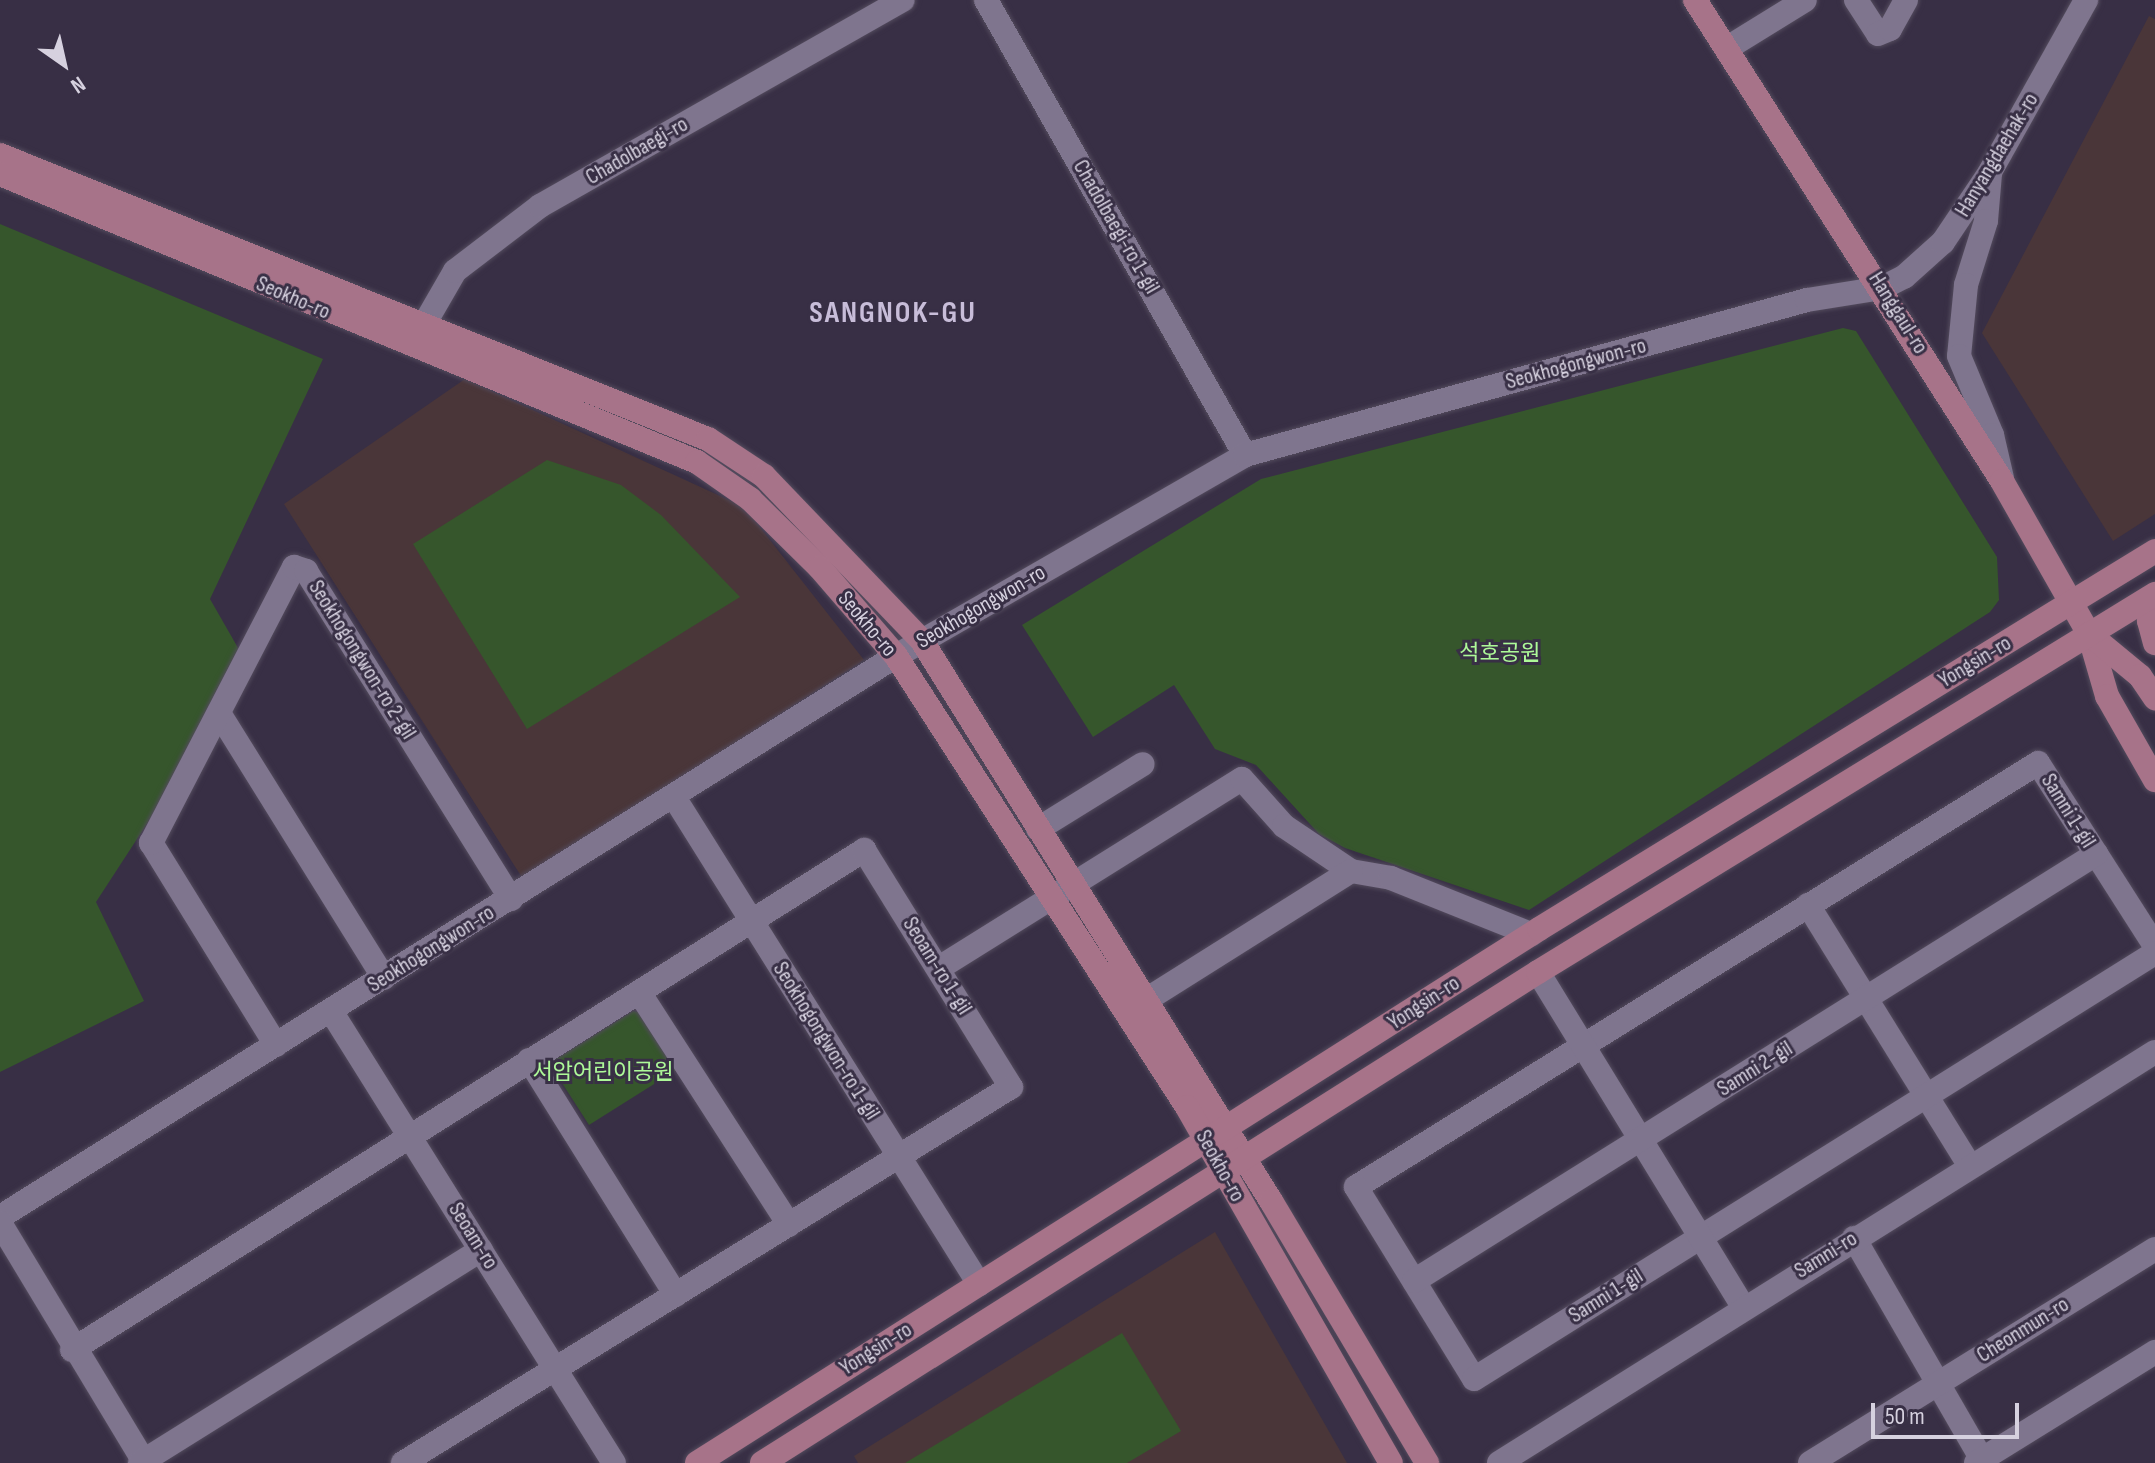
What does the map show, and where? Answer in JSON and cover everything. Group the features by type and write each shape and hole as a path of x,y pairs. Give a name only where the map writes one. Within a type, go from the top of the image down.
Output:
{"main road":[{"name":"Hanggaul-ro","path":"1695,0 1729,47 2002,481 2089,634 2107,696 2155,780"},
{"name":"Seokho-ro","path":"0,155 708,439 764,476 922,641 1146,1000 1216,1134 1221,1170 1391,1463"},
{"name":"Seokho-ro","path":"0,174 411,347 697,462 750,499 820,568 896,656 1052,897 1216,1134 1244,1157 1427,1463"},
{"name":"Yongsin-ro","path":"697,1463 1531,934 2155,551"},
{"name":"Yongsin-ro","path":"762,1463 1538,972 2155,594"},
{"path":"2155,605 2149,621 2155,643"},
{"name":"Hanggaul-ro","path":"2089,634 2140,676 2155,698"}],"street":[{"name":"Chadolbaegi-ro","path":"411,347 455,271 540,206 903,0"},
{"name":"Chadolbaegi-ro 1-gil","path":"986,0 1245,455"},
{"path":"1729,47 1805,0"},
{"path":"1856,0 1878,34 1890,29 1906,0"},
{"name":"Hanyangdaehak-ro","path":"1882,288 1927,261 1990,172 2086,0"},
{"path":"1990,172 1986,221 1966,285 1959,356 1992,435 2002,481"},
{"name":"Seokhogongwon-ro","path":"0,1217 896,656 1245,455 1807,300 1882,288"},
{"name":"Seokhogongwon-ro 2-gil","path":"276,1045 151,843 294,567 306,571 511,899"},
{"path":"219,713 384,978"},
{"name":"Samni 1-gil","path":"2155,946 2038,763 1356,1187 1474,1379 2155,953"},
{"path":"1038,829 1143,764"},
{"path":"939,968 1242,779 1284,826 1351,871 1391,878 1531,934"},
{"name":"Seokhogongwon-ro 1-gil","path":"674,797 979,1284"},
{"name":"Seoam-ro 1-gil","path":"72,1350 864,850 1011,1087 403,1463"},
{"name":"Samni 2-gil","path":"1414,1281 1641,1142 2096,854"},
{"path":"1146,1000 1351,871"},
{"path":"1808,905 1970,1166"},
{"path":"1538,972 1743,1306"},
{"path":"639,992 789,1225"},
{"name":"Seoam-ro","path":"331,1011 614,1463"},
{"name":"Samni-ro","path":"1499,1463 1743,1306 2155,1052"},
{"path":"529,1060 676,1295"},
{"path":"0,1223 72,1350 143,1462 481,1250"},
{"path":"1854,1238 1939,1382 1981,1462 2155,1352"},
{"name":"Cheonmun-ro","path":"1810,1463 2155,1249"}],"shaded area":[{"path":"2149,16 2155,19 2155,514 2113,541 1982,333"},
{"path":"465,379 744,507 864,660 523,879 284,504"},
{"path":"1215,1232 1347,1463 858,1463 854,1456"}],"green space":[{"path":"0,224 323,359 210,599 249,667 96,902 144,1001 0,1072"},
{"name":"석호공원","path":"1843,328 1856,331 1997,557 1999,600 1990,612 1529,910 1345,848 1319,834 1256,765 1215,749 1174,685 1093,737 1022,625 1261,479"},
{"path":"547,460 621,485 661,515 740,597 527,729 413,544"},
{"name":"서암어린이공원","path":"633,1011 643,1013 678,1069 589,1125 553,1069 556,1059"},
{"path":"1122,1333 1181,1431 1127,1463 905,1463"}],"district":[{"name":"SANGNOK-GU","path":"893,313"}]}
